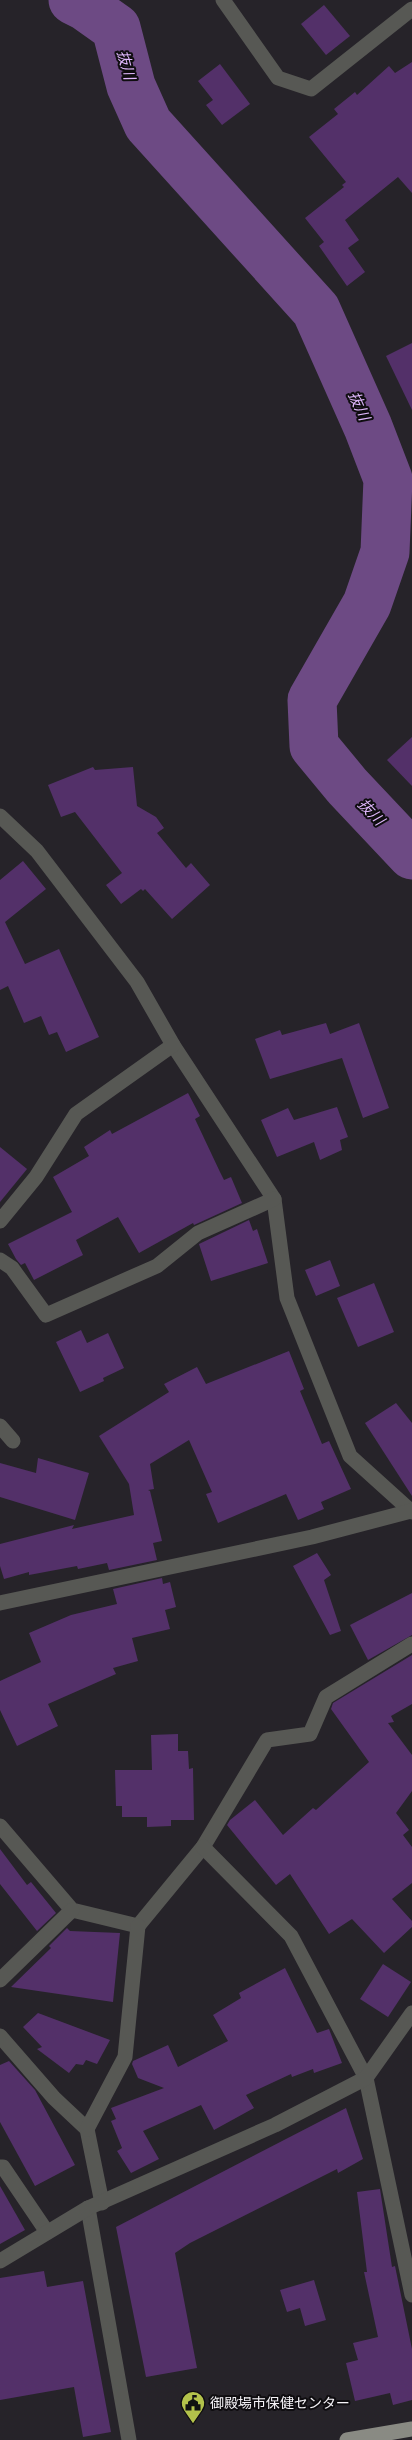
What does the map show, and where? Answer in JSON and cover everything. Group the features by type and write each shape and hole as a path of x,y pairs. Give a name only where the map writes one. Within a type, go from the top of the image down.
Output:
{"main road":[{"path":"347,2440 412,2429"}],"street":[{"path":"223,0 278,78 311,90 412,9"},
{"path":"0,816 37,851 137,982 173,1046 274,1199 287,1298 350,1456 411,1511"},
{"path":"0,1221 36,1178 76,1114 173,1046"},
{"path":"0,1260 12,1268 46,1315 157,1266 198,1233 274,1199"},
{"path":"0,1426 13,1441"},
{"path":"0,1603 312,1537 411,1511"},
{"path":"130,2440 95,2206 87,2129 125,2057 138,1926 203,1847 267,1740 310,1734 326,1697 412,1644"},
{"path":"0,1826 72,1910 138,1926"},
{"path":"203,1847 291,1936 366,2078 412,2295"},
{"path":"0,1980 72,1910"},
{"path":"0,2261 47,2232 95,2206 275,2125 366,2078 412,2013"},
{"path":"0,2036 54,2098 87,2129"},
{"path":"0,2167 3,2168 47,2232"}],"building":[{"path":"324,5 350,36 326,55 301,24"},
{"path":"412,62 412,193 398,177 345,220 359,240 348,248 365,272 347,286 319,246 324,242 305,218 344,187 342,185 346,182 309,137 338,114 334,109 355,92 357,95 389,66 395,73"},
{"path":"220,64 250,104 222,125 206,105 213,100 198,81"},
{"path":"412,343 412,410 386,356"},
{"path":"412,737 412,786 387,760"},
{"path":"93,767 95,770 133,767 137,806 156,817 164,828 157,833 186,868 191,863 210,885 172,919 145,889 143,891 141,889 121,904 106,885 122,873 75,812 61,817 48,785"},
{"path":"23,861 46,889 5,922 25,964 59,949 99,1037 66,1052 57,1032 49,1035 41,1016 24,1023 8,986 0,990 0,880"},
{"path":"326,1023 330,1034 359,1023 389,1108 363,1118 342,1058 270,1079 255,1039 280,1030 282,1035"},
{"path":"188,1093 200,1116 195,1119 220,1172 224,1180 231,1177 242,1203 194,1225 193,1223 139,1253 118,1217 76,1240 83,1255 34,1280 25,1263 21,1265 8,1244 72,1212 53,1177 89,1156 84,1147 110,1130 112,1134"},
{"path":"337,1107 348,1137 340,1140 342,1150 320,1160 314,1142 277,1157 261,1120 288,1108 294,1120"},
{"path":"0,1147 27,1169 0,1202"},
{"path":"249,1220 253,1231 257,1229 268,1263 211,1281 199,1244"},
{"path":"330,1260 340,1286 316,1296 305,1270"},
{"path":"374,1283 394,1332 358,1347 337,1298"},
{"path":"81,1330 87,1343 108,1333 124,1368 103,1378 104,1381 80,1392 56,1342"},
{"path":"289,1351 304,1389 300,1391 322,1444 329,1441 351,1489 321,1502 324,1509 298,1520 286,1494 218,1523 206,1494 212,1492 189,1440 150,1464 154,1489 148,1490 150,1491 162,1541 153,1543 157,1560 109,1570 107,1563 78,1569 77,1566 29,1575 29,1572 4,1579 0,1566 0,1544 74,1525 72,1529 134,1515 129,1484 99,1436 169,1392 164,1384 197,1367 206,1384"},
{"path":"396,1403 412,1423 412,1496 365,1423"},
{"path":"38,1458 89,1473 75,1520 0,1497 0,1463 36,1473"},
{"path":"317,1553 331,1575 324,1580 341,1631 330,1635 293,1566"},
{"path":"162,1578 163,1584 170,1582 176,1607 165,1610 170,1629 132,1638 138,1661 113,1668 116,1674 48,1704 58,1726 17,1746 0,1710 0,1681 41,1662 29,1633 71,1615 117,1604 113,1589"},
{"path":"412,1593 412,1635 368,1660 350,1625"},
{"path":"412,1655 412,1704 391,1716 394,1722 388,1723 412,1755 412,1791 396,1813 409,1830 403,1835 412,1847 412,1883 392,1899 412,1921 412,1927 384,1953 352,1919 329,1934 290,1874 276,1885 227,1825 230,1820 255,1800 283,1835 313,1808 316,1810 369,1762 331,1709 333,1703"},
{"path":"178,1734 178,1751 188,1751 189,1769 193,1768 194,1820 171,1820 171,1826 147,1827 147,1817 122,1817 122,1806 116,1806 115,1770 152,1770 151,1735"},
{"path":"0,1849 27,1885 31,1882 56,1913 37,1931 0,1884"},
{"path":"67,1928 70,1931 120,1933 113,2002 11,1987 51,1948 49,1946"},
{"path":"383,1964 411,1982 388,2017 360,1999"},
{"path":"285,1968 317,2033 329,2029 342,2063 314,2073 313,2069 292,2077 291,2074 246,2095 254,2108 214,2130 201,2105 143,2131 159,2159 131,2173 117,2151 122,2148 111,2121 116,2119 111,2108 164,2088 138,2078 132,2064 133,2061 168,2045 178,2067 228,2041 213,2015 241,1998 239,1993"},
{"path":"38,2013 110,2040 97,2064 86,2060 83,2065 76,2064 69,2073 37,2049 42,2047 23,2027"},
{"path":"9,2061 35,2090 75,2165 35,2186 0,2122 0,2065"},
{"path":"346,2108 363,2159 338,2173 337,2169 190,2243 175,2253 197,2368 146,2377 116,2227"},
{"path":"0,2186 25,2230 0,2244"},
{"path":"380,2189 392,2267 395,2266 412,2349 412,2400 393,2405 390,2393 355,2401 346,2363 358,2360 353,2343 378,2337 364,2272 367,2272 357,2192"},
{"path":"44,2271 47,2287 83,2281 111,2432 83,2437 74,2387 0,2400 0,2278"},
{"path":"314,2280 326,2320 305,2326 300,2308 287,2312 280,2290"}],"waterway":[{"name":"抜川","path":"73,0 85,6 116,28 131,86 148,124 316,310 368,427 388,479 385,552 367,604 312,700 314,746 347,786 412,855"}],"place":[{"name":"御殿場市保健センター","path":"193,2424"}]}
